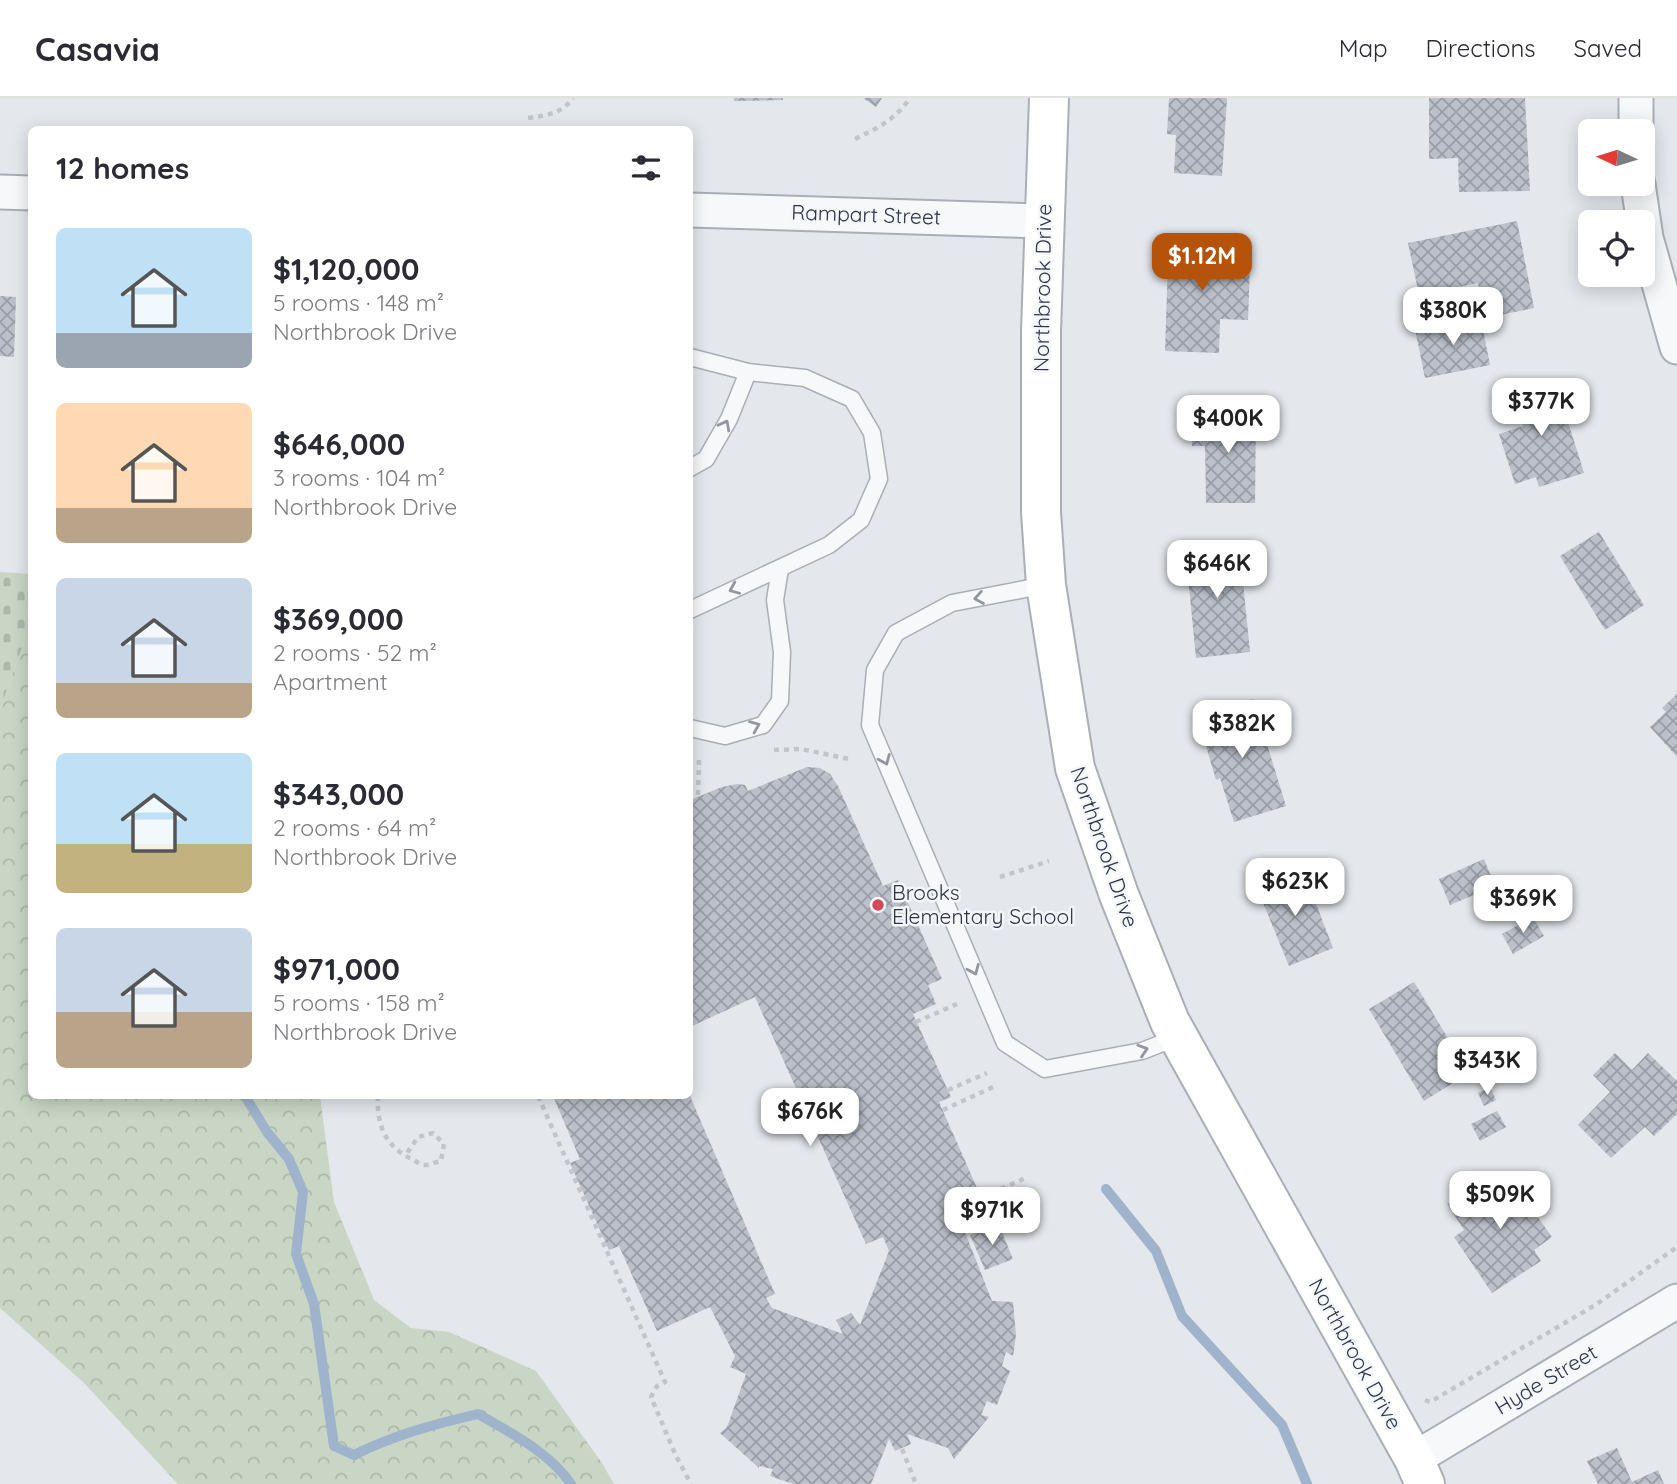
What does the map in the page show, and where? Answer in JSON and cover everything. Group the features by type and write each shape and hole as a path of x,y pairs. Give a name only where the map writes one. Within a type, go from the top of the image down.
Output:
{"street":[{"name":"Northbrook Drive","path":"1049,98 1043,221 1041,512 1046,585 1075,768 1119,895 1178,1037 1419,1471"},
{"path":"1636,98 1636,119"},
{"path":"0,192 28,193"},
{"path":"1640,196 1646,238 1677,347"},
{"name":"Rampart Street","path":"693,210 1043,221"},
{"name":"Hyde Street","path":"1419,1471 1677,1301"}],"lane":[{"path":"693,358 748,372 805,378 852,399 872,433 879,479 860,520 829,545 693,608"},
{"path":"693,466 706,458 729,419 748,372"},
{"path":"693,729 725,736 764,724 780,701 782,652 775,600 780,569"},
{"path":"1046,585 952,603 896,632 875,670 870,724 1005,1043 1045,1069 1142,1052 1178,1037"}],"path":[{"path":"528,118 564,110 573,98"},
{"path":"855,139 892,120 910,98"},
{"path":"760,751 801,749 849,758"},
{"path":"698,795 699,760"},
{"path":"1000,877 1049,861"},
{"path":"916,1022 957,1004"},
{"path":"948,1090 987,1073"},
{"path":"943,1110 993,1087"},
{"path":"378,1099 381,1130 390,1144 405,1156 424,1165 441,1161 444,1144 433,1133 418,1137 405,1156"},
{"path":"539,1099 665,1381 657,1386 651,1397 691,1484"},
{"path":"955,1209 1028,1177"},
{"path":"1422,1398 1430,1402 1597,1304 1677,1247"},
{"path":"902,1448 916,1484"}],"green space":[{"path":"0,572 28,574 28,630 0,709"},
{"path":"28,630 28,1099 320,1099 334,1202 374,1300 411,1328 449,1332 536,1371 614,1484 178,1484 84,1383 0,1308 0,709"}],"building":[{"path":"734,98 783,98 783,100 734,101"},
{"path":"863,98 882,98 876,107"},
{"path":"1169,98 1227,98 1222,176 1174,173 1176,135 1167,134"},
{"path":"1429,98 1525,98 1530,191 1459,192 1458,158 1429,159"},
{"path":"1517,221 1534,308 1485,318 1478,283 1419,295 1408,243"},
{"path":"1169,234 1226,237 1225,263 1250,264 1248,320 1220,319 1219,353 1165,351"},
{"path":"0,296 16,297 14,357 0,356"},
{"path":"1480,315 1490,365 1425,378 1415,329"},
{"path":"1555,380 1584,473 1539,487 1536,477 1515,484 1499,434 1523,426 1513,393"},
{"path":"1192,412 1256,412 1255,503 1206,503 1205,446 1192,446"},
{"path":"1599,532 1644,605 1605,630 1560,556"},
{"path":"1239,542 1250,652 1196,658 1185,547"},
{"path":"1677,694 1677,757 1650,727 1666,712 1662,708"},
{"path":"1253,699 1286,806 1234,822 1220,778 1216,780 1197,716"},
{"path":"807,767 820,768 830,774 838,786 883,886 898,880 942,979 928,985 936,1004 913,1014 951,1097 939,1102 977,1188 952,1199 992,1301 1013,1302 1016,1335 1013,1356 1006,1352 1002,1366 1010,1371 997,1405 987,1401 981,1415 989,1417 954,1459 948,1448 907,1434 911,1444 895,1451 889,1439 871,1484 793,1484 770,1476 773,1469 759,1468 720,1433 727,1427 746,1374 730,1367 735,1356 710,1307 657,1331 619,1246 609,1250 570,1163 580,1159 554,1099 691,1099 775,1294 766,1298 772,1308 843,1334 836,1320 851,1313 860,1325 889,1251 883,1237 866,1244 755,997 693,1026 693,799 737,784 745,785 748,791"},
{"path":"1484,859 1495,886 1450,905 1439,879"},
{"path":"1303,870 1333,948 1289,966 1257,888"},
{"path":"1533,917 1544,936 1513,954 1502,934"},
{"path":"1414,982 1469,1073 1424,1101 1369,1009"},
{"path":"1615,1053 1632,1070 1648,1053 1677,1081 1677,1114 1654,1136 1645,1127 1611,1158 1578,1125 1610,1092 1593,1075"},
{"path":"1490,1087 1496,1100 1484,1106 1478,1093"},
{"path":"1497,1111 1506,1127 1480,1141 1471,1124"},
{"path":"1490,1175 1505,1198 1531,1181 1546,1204 1534,1212 1552,1237 1534,1250 1541,1261 1492,1293 1454,1237 1464,1230 1447,1204"},
{"path":"998,1223 1013,1259 985,1270 970,1235"},
{"path":"1617,1448 1632,1482 1658,1470 1664,1484 1598,1484 1587,1461"}],"waterway":[{"path":"247,1099 267,1132 289,1159 303,1192 296,1254 314,1304 334,1446 354,1455 415,1431 478,1414 541,1453 571,1484"},
{"path":"1106,1189 1156,1251 1182,1316 1282,1425 1307,1484"}],"place":[{"name":"Brooks Elementary School","path":"878,905"}]}
